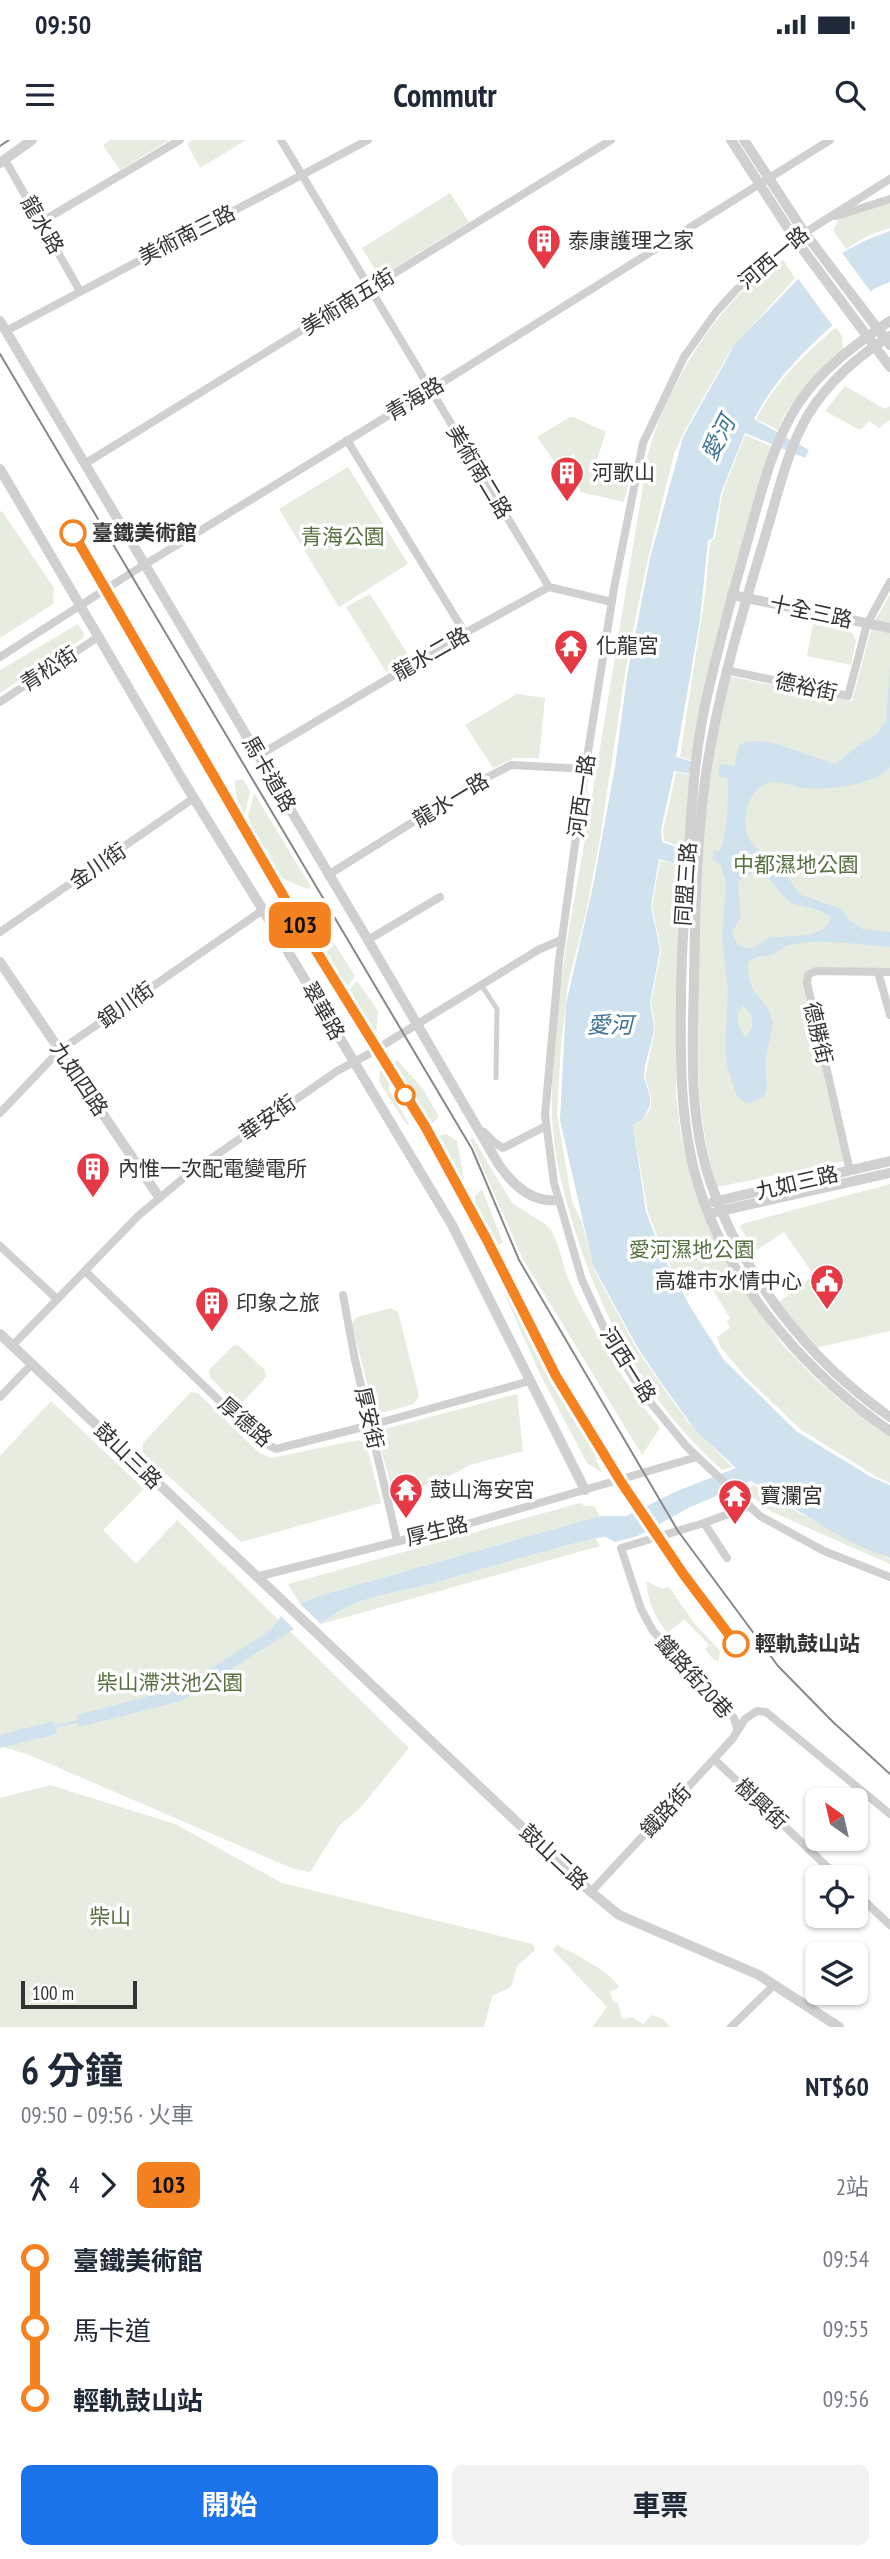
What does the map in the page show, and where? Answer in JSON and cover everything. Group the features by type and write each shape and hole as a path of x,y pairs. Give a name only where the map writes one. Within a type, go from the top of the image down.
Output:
{"street":[{"path":"2,161 32,140"},
{"path":"41,222 180,140"},
{"name":"美術南二路","path":"281,140 548,587"},
{"name":"美術南三路","path":"6,331 368,140"},
{"name":"美術南五街","path":"86,463 611,140"},
{"path":"731,140 794,239 890,367"},
{"path":"744,140 811,242 888,340"},
{"name":"青海路","path":"0,657 830,140"},
{"name":"龍水路","path":"2,161 80,291"},
{"name":"河西一路","path":"750,1506 697,1457 645,1396 609,1339 579,1272 558,1200 546,1126 551,1028 561,940 612,602 643,443 684,357 716,312 737,289 794,239 890,179"},
{"path":"823,220 890,199"},
{"name":"馬卡道路","path":"0,321 499,1165 514,1184 542,1200 558,1200"},
{"name":"同盟三路","path":"890,321 867,336 822,374 797,406 779,441 765,478 705,703 694,773 681,962 680,1062 683,1111 690,1154 706,1209 718,1235 749,1287 804,1360 847,1400 890,1431"},
{"name":"同盟三路","path":"888,340 875,346 833,383 810,412 801,429 746,598 726,670 706,775 697,864 692,1047 695,1111 702,1150 720,1206 760,1280 782,1313 813,1351 854,1390 890,1417"},
{"path":"822,374 833,383"},
{"path":"347,440 465,633"},
{"name":"翠華路","path":"0,470 452,1225 585,1490"},
{"name":"德裕街","path":"726,670 848,696 867,624 890,582"},
{"path":"548,587 612,602"},
{"name":"龍水二路","path":"258,756 548,587"},
{"name":"十全三路","path":"732,595 890,628"},
{"name":"青松街","path":"0,702 98,637"},
{"name":"龍水一路","path":"328,874 469,787 511,765 586,769"},
{"name":"金川街","path":"0,932 194,798"},
{"path":"368,940 440,897"},
{"name":"銀川街","path":"0,1113 60,1051 263,910"},
{"name":"華安街","path":"12,1346 159,1197 224,1149 354,1062 538,950 561,940"},
{"name":"九如四路","path":"0,962 159,1197"},
{"name":"德勝街","path":"850,1171 807,983 808,975 816,971 890,972"},
{"path":"878,972 890,1015"},
{"path":"482,986 497,1009 496,1078"},
{"path":"473,1121 503,1148 546,1126"},
{"name":"九如三路","path":"720,1206 890,1161"},
{"name":"九如三路","path":"706,1209 890,1173"},
{"path":"0,1246 57,1299"},
{"name":"厚德路","path":"85,1271 271,1448 283,1448 530,1381"},
{"path":"749,1287 760,1280"},
{"name":"厚安街","path":"343,1295 355,1360 397,1541"},
{"name":"鼓山三路","path":"0,1334 256,1577"},
{"path":"804,1360 813,1351"},
{"path":"0,1398 32,1364"},
{"name":"厚生路","path":"256,1577 467,1524 697,1457"},
{"path":"727,1558 704,1523 750,1506 760,1516 813,1545 890,1577"},
{"name":"鐵路街20巷","path":"704,1523 621,1548 641,1609 653,1631 734,1718 737,1728"},
{"name":"鼓山二路","path":"256,1577 591,1892 620,1915 759,1975 839,2027"},
{"path":"737,1728 751,1713 766,1712 890,1814"},
{"name":"鐵路街","path":"591,1892 733,1738 737,1728"},
{"name":"樹興街","path":"714,1759 825,1865"},
{"path":"868,1904 890,1925"},
{"path":"731,2027 774,1985"}],"green space":[{"path":"110,140 170,140 120,170 103,145"},
{"path":"193,140 246,140 200,168 187,144"},
{"path":"450,193 469,222 383,275 378,274 362,248"},
{"path":"890,203 890,228 869,235 846,249 833,230 840,218"},
{"path":"783,260 795,278 730,351 674,454 629,649 600,838 586,913 568,984 557,1114 572,1202 582,1222 594,1270 638,1351 667,1393 689,1423 732,1467 722,1470 670,1415 648,1385 610,1320 595,1286 581,1250 558,1166 552,1116 552,1079 563,968 650,448 671,394 705,336 748,286"},
{"path":"836,327 842,336 843,349 797,397 778,430 756,419 792,369"},
{"path":"845,386 885,409 890,406 890,420 879,428 869,421 860,430 825,411"},
{"path":"570,417 606,432 597,460 631,473 624,502 580,492 574,454 557,465 537,437"},
{"path":"745,435 775,448 694,761 680,757 705,595 710,542 715,538 722,494"},
{"name":"青海公園","path":"348,467 408,564 339,607 279,509"},
{"path":"2,511 54,588 53,604 0,638 0,512"},
{"path":"370,594 410,658 386,672 346,607"},
{"name":"中都濕地公園","path":"890,594 890,972 808,975 844,1161 717,1187 702,1119 698,1073 698,946 701,860 707,804 728,676 852,701 872,626"},
{"path":"78,624 84,634 82,639 0,693 0,670"},
{"path":"813,624 852,633 856,640 851,665 807,656"},
{"path":"517,694 545,698 539,758 514,758 493,768 465,725"},
{"path":"676,772 692,775 685,848 664,841 663,831"},
{"path":"243,779 250,791 245,813 239,810 234,781"},
{"path":"254,793 311,887 307,889 275,875 268,851 253,839 248,816"},
{"name":"愛河濕地公園","path":"660,860 683,866 676,1095 681,1136 689,1168 747,1294 782,1344 847,1406 890,1436 890,1483 800,1429 745,1376 721,1348 717,1337 730,1328 727,1321 730,1318 713,1290 709,1292 705,1285 686,1296 666,1258 648,1213 633,1125 644,1119 651,1107 651,1096 645,1078 654,1035 651,1002 661,951 652,906"},
{"path":"309,903 331,939 306,940 291,916"},
{"path":"334,943 355,976 344,991 327,976 308,944"},
{"path":"357,981 378,1011 376,1034 369,1039 365,1038 342,1000"},
{"path":"397,1060 423,1089 439,1117 421,1135 419,1130 431,1122 425,1113 413,1120 394,1088 391,1064"},
{"path":"384,1067 390,1069 389,1090 409,1124 407,1125 379,1082 380,1070"},
{"path":"446,1134 457,1141 468,1202 463,1205 433,1151 429,1138"},
{"path":"473,1138 512,1203 551,1230 569,1281 588,1320 622,1375 660,1428 642,1455 523,1259 470,1139"},
{"path":"890,1184 890,1331 815,1348 778,1303 814,1275 784,1232 755,1251 740,1227 742,1224"},
{"path":"482,1189 503,1243 485,1247 475,1206 475,1196"},
{"path":"510,1288 518,1288 523,1296 511,1304 599,1448 596,1460 603,1473 587,1463 540,1374 504,1293"},
{"path":"391,1308 398,1312 419,1396 414,1404 381,1413 374,1411 352,1324 357,1317"},
{"path":"238,1345 265,1370 266,1377 242,1403 235,1403 210,1377 209,1370 233,1346"},
{"path":"191,1392 198,1393 259,1453 271,1458 358,1440 366,1443 381,1503 241,1542 142,1452 143,1443"},
{"path":"517,1394 523,1451 470,1465 442,1480 394,1496 378,1439 385,1429"},
{"name":"柴山滯洪池公園","path":"51,1401 144,1489 103,1530 136,1564 177,1520 409,1748 361,1807 339,1826 310,1872 294,1869 29,1755 0,1746 0,1456"},
{"path":"753,1484 797,1512 890,1559 890,1564 772,1512 747,1493"},
{"path":"580,1503 594,1506 600,1516 318,1596 300,1604 288,1584"},
{"path":"595,1538 600,1546 321,1624 359,1602"},
{"path":"647,1582 663,1589 669,1587 695,1624 720,1651 719,1661 713,1659 705,1649 709,1645 684,1619 668,1633 653,1609"},
{"name":"柴山","path":"50,1785 175,1824 282,1883 533,1944 535,1950 517,1966 511,1987 492,1996 484,2027 0,2027 0,1798"},
{"path":"557,1945 591,1963 614,1981 619,1987 610,1992 613,2002 618,2003 622,2019 632,2017 643,2024 652,2015 663,2019 670,2027 592,2027 607,2007 553,1950"}],"water":[{"name":"愛河","path":"890,231 890,282 875,288 808,348 778,381 754,419 809,450 805,458 745,433 721,493 713,538 708,541 700,620 676,757 694,762 692,774 674,771 661,830 662,842 676,847 674,863 659,859 651,906 660,950 650,1003 653,1035 644,1078 650,1106 643,1119 633,1125 646,1212 663,1256 691,1308 724,1360 796,1431 871,1477 890,1485 890,1558 836,1534 751,1481 688,1508 638,1536 615,1542 606,1537 595,1538 372,1598 345,1608 321,1624 300,1604 318,1596 600,1516 626,1516 677,1491 736,1468 696,1431 660,1381 638,1348 593,1266 560,1120 566,1004 593,886 615,767 627,676 650,558 683,437 735,344 804,273 864,241"},
{"path":"890,665 890,767 874,778 862,782 824,789 771,782 756,790 751,797 745,824 753,844 764,852 776,855 801,895 842,909 850,921 862,929 890,932 890,947 811,942 782,948 774,955 759,956 748,962 749,980 753,990 768,1008 773,1022 765,1063 767,1088 764,1096 747,1103 737,1097 725,1050 728,990 722,939 726,884 721,865 712,860 714,850 720,851 722,845 727,815 727,778 718,776 720,764 734,766 739,745 761,741 788,747 836,764 860,744 876,735 886,721","holes":["754,872 765,875 789,901 827,914 831,918 827,925 805,935 770,938 753,948 740,946 732,932 741,917 738,883","743,1005 752,1016 752,1028 746,1037 738,1021 738,1013"]},
{"path":"281,1616 294,1629 181,1701 79,1727 77,1715 180,1688 262,1636"},
{"path":"54,1721 57,1734 0,1748 0,1735"}],"pier":[{"path":"840,250 873,295 835,329 796,276 802,270"}],"waterway":[{"path":"54,1727 78,1721"}],"tram line":[{"path":"0,146 9,140"},
{"path":"0,354 472,1149 519,1260 678,1531 778,1666 833,1722 890,1774"}],"train":[{"name":"103","path":"73,533 299,923 426,1128 556,1376 621,1482 684,1575 736,1644"}],"place":[{"name":"泰康護理之家","path":"544,271"},
{"name":"河歌山","path":"567,503"},
{"name":"臺鐵美術館","path":"73,533"},
{"name":"化龍宮","path":"571,676"},
{"name":"內惟一次配電變電所","path":"93,1199"},
{"name":"高雄市水情中心","path":"827,1311"},
{"name":"印象之旅","path":"212,1333"},
{"name":"鼓山海安宮","path":"406,1520"},
{"name":"寶瀾宮","path":"735,1526"},
{"name":"輕軌鼓山站","path":"736,1644"}]}
